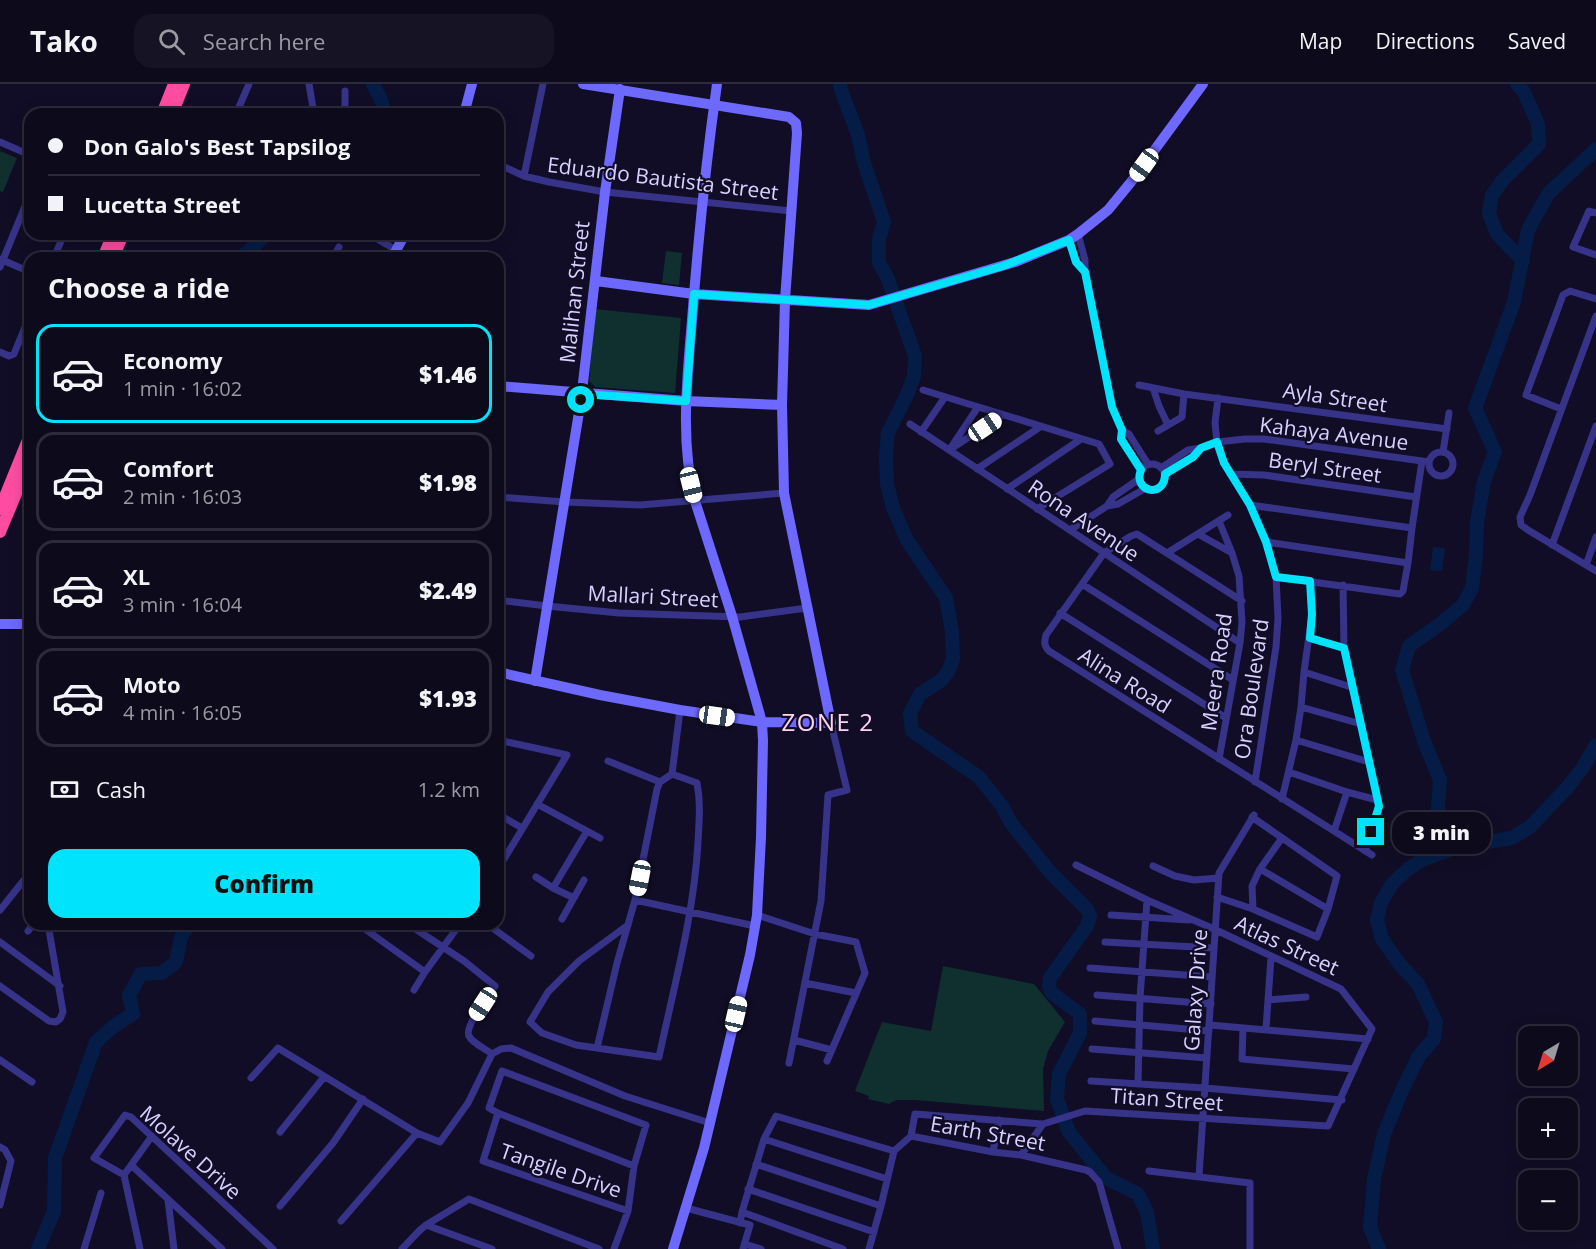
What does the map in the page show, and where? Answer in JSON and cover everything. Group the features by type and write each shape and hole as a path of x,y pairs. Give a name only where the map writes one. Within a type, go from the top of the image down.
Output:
{"highway":[{"path":"164,108 174,84"},
{"path":"174,108 184,84"},
{"path":"0,509 24,450"},
{"path":"0,532 24,474"}],"street":[{"path":"239,108 249,84"},
{"path":"309,84 313,108"},
{"path":"466,108 472,84"},
{"path":"524,176 543,84"},
{"path":"583,84 620,87 789,117 796,123 785,300 782,405 784,493 831,723 848,790 828,795 821,901 789,1063"},
{"path":"673,1249 710,1123 746,973 756,920 761,837 762,722 732,616 695,501 691,485 687,441 686,401 694,294 717,84"},
{"path":"596,281 694,294 869,305 1019,260 1073,237 1108,210 1203,84"},
{"name":"Malihan Street","path":"535,681 582,394 605,192 620,87"},
{"path":"345,91 345,108"},
{"path":"0,142 24,152"},
{"name":"Eduardo Bautista Street","path":"504,167 524,176 605,192 792,211"},
{"path":"24,208 1,262 24,270"},
{"path":"1596,213 1589,211 1573,247 1596,255"},
{"path":"1073,237 1085,260 1085,272 1112,407 1122,430 1121,439 1141,470"},
{"path":"376,240 389,252"},
{"path":"336,252 339,247"},
{"path":"1562,409 1526,395 1563,295 1570,291 1596,299"},
{"path":"1596,316 1520,517 1521,525 1596,572"},
{"path":"0,352 9,356 14,354 24,330"},
{"name":"Ayla Street","path":"1139,385 1184,394 1447,429"},
{"path":"504,387 686,401 782,405"},
{"path":"1153,388 1168,425"},
{"path":"923,390 1099,444 1110,464 1037,509"},
{"path":"1158,431 1182,417 1184,394"},
{"path":"921,432 945,397"},
{"name":"Ora Boulevard","path":"1218,398 1215,423 1217,442 1224,463 1250,505 1266,542 1276,577 1278,618 1276,647 1255,782"},
{"path":"949,450 978,407"},
{"path":"1443,452 1449,413"},
{"path":"949,450 1003,415"},
{"name":"Rona Avenue","path":"909,424 1240,643"},
{"path":"1552,545 1596,426"},
{"path":"977,469 1040,427"},
{"path":"1122,430 1129,434 1148,464"},
{"path":"1007,489 1082,439"},
{"name":"Kahaya Avenue","path":"1163,471 1193,457 1201,448 1217,442 1245,439 1264,439 1425,461"},
{"path":"1276,577 1400,594 1403,591 1416,497 1425,461 1432,455 1443,452 1449,456 1452,463 1448,472 1442,475 1435,474 1425,461"},
{"path":"1148,464 1155,464 1163,471 1164,482 1162,486 1154,490 1142,486 1139,479 1141,470 1148,464"},
{"name":"Beryl Street","path":"1230,474 1264,475 1416,497"},
{"path":"1107,506 1113,497 1139,479"},
{"path":"1070,530 1107,506 1118,504 1146,488"},
{"path":"504,497 640,505 784,493"},
{"path":"1250,505 1412,528"},
{"path":"1167,554 1228,516"},
{"name":"Meera Road","path":"1219,520 1239,576 1242,601 1240,643 1219,759"},
{"path":"1226,718 1060,614 1104,554 1137,534 1242,601"},
{"path":"1198,534 1232,553"},
{"path":"1586,565 1596,537"},
{"path":"1266,542 1408,563"},
{"path":"1282,799 1296,740 1310,638 1312,614 1310,581"},
{"path":"1082,584 1233,680"},
{"path":"1289,772 1377,800 1344,648 1343,585"},
{"name":"Mallari Street","path":"504,601 619,613 740,617 807,608"},
{"name":"Alina Road","path":"1060,614 1044,641 1049,651 1368,853 1378,813 1377,800"},
{"path":"0,624 24,624"},
{"path":"1310,638 1344,648"},
{"path":"1304,672 1353,688"},
{"path":"504,673 680,710 762,722 831,723"},
{"path":"1301,707 1361,724"},
{"path":"597,1048 617,963 636,900 657,789 660,782 672,774 680,710"},
{"path":"1296,740 1369,762"},
{"path":"504,741 567,755 504,859"},
{"path":"608,761 660,782"},
{"path":"628,925 579,961 548,992 530,1022 543,1033 576,1045 659,1057 690,913 696,873 700,800 697,783 672,774"},
{"path":"1334,831 1347,792"},
{"path":"537,804 600,838"},
{"name":"Galaxy Drive","path":"1199,1176 1219,873 1253,816 1282,838"},
{"path":"504,818 522,828"},
{"path":"553,888 587,831"},
{"path":"1218,897 1253,909 1317,937 1337,876 1282,838 1260,869 1252,886 1253,909"},
{"name":"Atlas Street","path":"1076,865 1341,989 1372,1029 1368,1039"},
{"path":"1153,866 1175,876 1194,880 1218,878"},
{"path":"1260,869 1328,909"},
{"path":"536,877 574,898"},
{"path":"1,906 24,880"},
{"path":"562,919 584,880"},
{"path":"636,900 690,913 756,920 856,942 865,973 827,1061"},
{"path":"1138,1084 1140,998 1147,900"},
{"path":"1111,915 1194,920"},
{"path":"0,986 49,1021 56,1022 60,1019 63,1012 60,987 49,930"},
{"path":"366,930 425,972"},
{"path":"417,930 464,961 495,986 468,1030 469,1036 474,1041 492,1054"},
{"path":"414,990 455,930"},
{"path":"495,930 531,956"},
{"path":"0,942 60,987"},
{"path":"1105,942 1213,948"},
{"path":"1266,1029 1271,957"},
{"path":"1090,968 1212,977"},
{"path":"805,983 856,993"},
{"path":"1097,995 1211,1004"},
{"path":"1268,1000 1306,997"},
{"path":"1091,1081 1341,1100 1368,1039 1266,1029 1139,1025 1095,1021"},
{"path":"1243,1028 1242,1059 1354,1069"},
{"path":"794,1040 832,1050"},
{"path":"251,1078 278,1048 417,1133 440,1142 468,1103 492,1054 501,1049 511,1048 625,1096 710,1123"},
{"path":"1092,1049 1207,1058"},
{"path":"0,1060 32,1082"},
{"path":"614,1249 628,1210 634,1166 646,1125 502,1071 489,1108 634,1166"},
{"path":"280,1132 324,1077"},
{"path":"280,1206 333,1143 363,1099"},
{"name":"Titan Street","path":"1043,1124 1084,1111 1328,1126 1341,1100"},
{"name":"Tangile Drive","path":"498,1113 483,1161 628,1210"},
{"name":"Molave Drive","path":"124,1175 94,1158 125,1114 131,1116 273,1249"},
{"path":"911,1136 915,1114 1043,1124"},
{"path":"740,1223 741,1212 764,1139 776,1116 894,1151 869,1249"},
{"path":"993,1152 999,1120"},
{"path":"1021,1155 1043,1124"},
{"path":"341,1221 417,1133"},
{"path":"140,1249 124,1175 152,1136"},
{"name":"Earth Street","path":"894,1151 911,1136 993,1152 1021,1155 1078,1167 1090,1172 1099,1182 1118,1249"},
{"path":"764,1139 887,1179"},
{"path":"0,1147 5,1150 11,1161 0,1205"},
{"path":"756,1164 881,1206"},
{"path":"131,1165 222,1249"},
{"path":"1149,1171 1250,1183 1250,1249"},
{"path":"748,1189 874,1232"},
{"path":"84,1249 101,1193"},
{"path":"402,1249 426,1225 469,1199 599,1249"},
{"path":"168,1200 174,1249"},
{"path":"686,1208 750,1225 744,1246 761,1249"},
{"path":"741,1212 843,1249"},
{"path":"426,1225 492,1249"}],"green space":[{"path":"0,151 17,158 3,192 0,191"},
{"path":"666,251 682,253 679,285 662,283"},
{"path":"595,309 681,318 675,393 595,387 589,381"},
{"path":"943,966 1034,984 1065,1022 1048,1051 1043,1069 1044,1111 915,1100 896,1100 889,1104 868,1099 869,1096 855,1091 882,1022 931,1031"}],"water":[{"path":"1433,547 1445,548 1442,571 1430,570"}],"waterway":[{"path":"373,84 383,108"},
{"path":"840,84 884,222 879,239 879,263 892,291"},
{"path":"1517,84 1524,92 1538,124 1539,144 1503,180 1492,195 1489,213 1497,234 1523,261"},
{"path":"1422,860 1431,839 1438,808 1440,780 1424,741 1402,670 1409,646 1463,605 1472,588 1477,522 1484,481 1495,452 1475,408 1514,302 1528,230 1549,193 1596,149"},
{"path":"248,252 260,240"},
{"path":"897,305 915,356 914,376 888,433 887,484 893,508 907,540 946,598 952,631 953,659 942,680 920,694 910,713 912,731 979,777 1002,806 1011,823 1050,872 1087,909 1090,916 1087,926 1050,978 1049,987 1052,993 1080,1014 1080,1033 1059,1074 1057,1099 1069,1132 1106,1178 1138,1194 1147,1212 1153,1249"},
{"path":"1379,1249 1370,1227 1374,1179 1384,1134 1419,1056 1434,1039 1436,1022 1418,984 1398,962 1382,939 1377,920 1381,903 1392,884 1422,860 1462,846 1512,838 1530,827 1567,788 1582,769 1596,745"},
{"path":"38,1249 54,1211 55,1158 96,1042 114,1026 133,1014 129,995 141,974 162,973 176,962 181,937 186,930"}],"district":[{"name":"ZONE 2","path":"828,721"}],"route":[{"path":"581,400 582,394 686,401 694,294 869,305 1003,266 1069,240 1076,262 1085,272 1112,407 1122,430 1121,439 1141,470 1139,478 1142,486 1150,490 1158,489 1164,482 1165,474 1193,457 1201,448 1217,442 1224,463 1250,505 1266,542 1276,577 1310,581 1312,614 1310,638 1344,648 1379,806 1371,832"}]}
